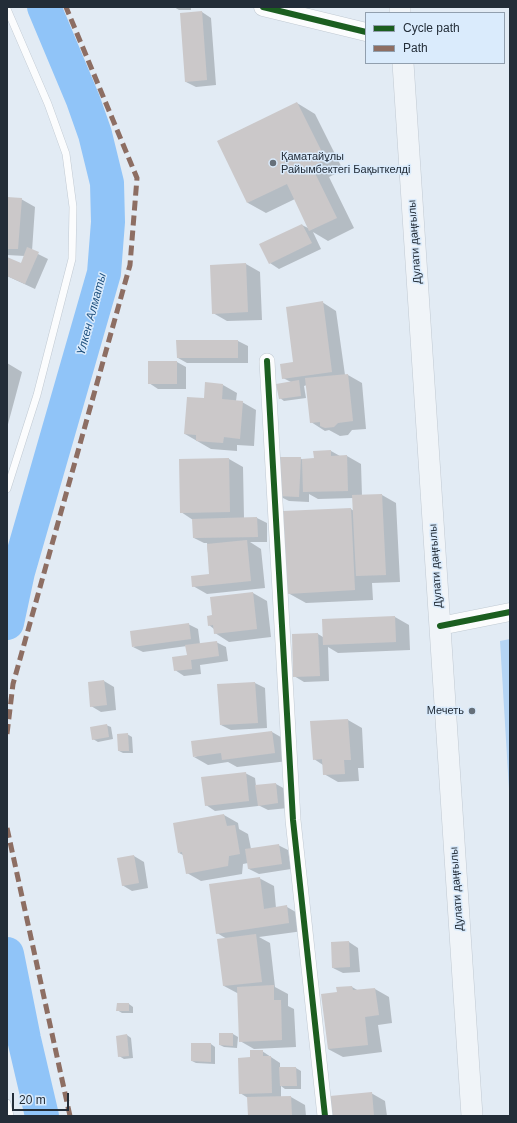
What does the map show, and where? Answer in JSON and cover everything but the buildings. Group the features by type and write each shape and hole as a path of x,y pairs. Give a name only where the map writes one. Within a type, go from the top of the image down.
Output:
{"main road":[{"name":"Дулати даңғылы","path":"403,64 472,1116"}],"street":[{"path":"263,7 365,32"},
{"path":"267,361 293,820 325,1116"},
{"path":"440,626 510,612"}],"lane":[{"path":"7,9 48,104 66,154 73,207 72,259 37,395 7,489"},
{"path":"7,1103 10,1116"}],"shaded area":[{"path":"510,639 510,806 500,641"}],"waterway":[{"name":"Үлкен Алматы","path":"7,623 18,572 104,273 108,222 107,183 95,134 83,100 44,7"},
{"name":"Үлкен Алматы","path":"7,954 24,1039 42,1116"}],"marked path":[{"path":"7,734 13,684 130,265 137,178 66,7"},
{"path":"7,828 70,1116"}],"cycle path":[{"path":"263,7 365,32"},
{"path":"267,361 293,820 325,1116"},
{"path":"440,626 510,612"}],"place":[{"name":"Қаматайұлы Райымбектегі Бақыткелді","path":"273,163"},
{"name":"Мечеть","path":"472,711"}]}
